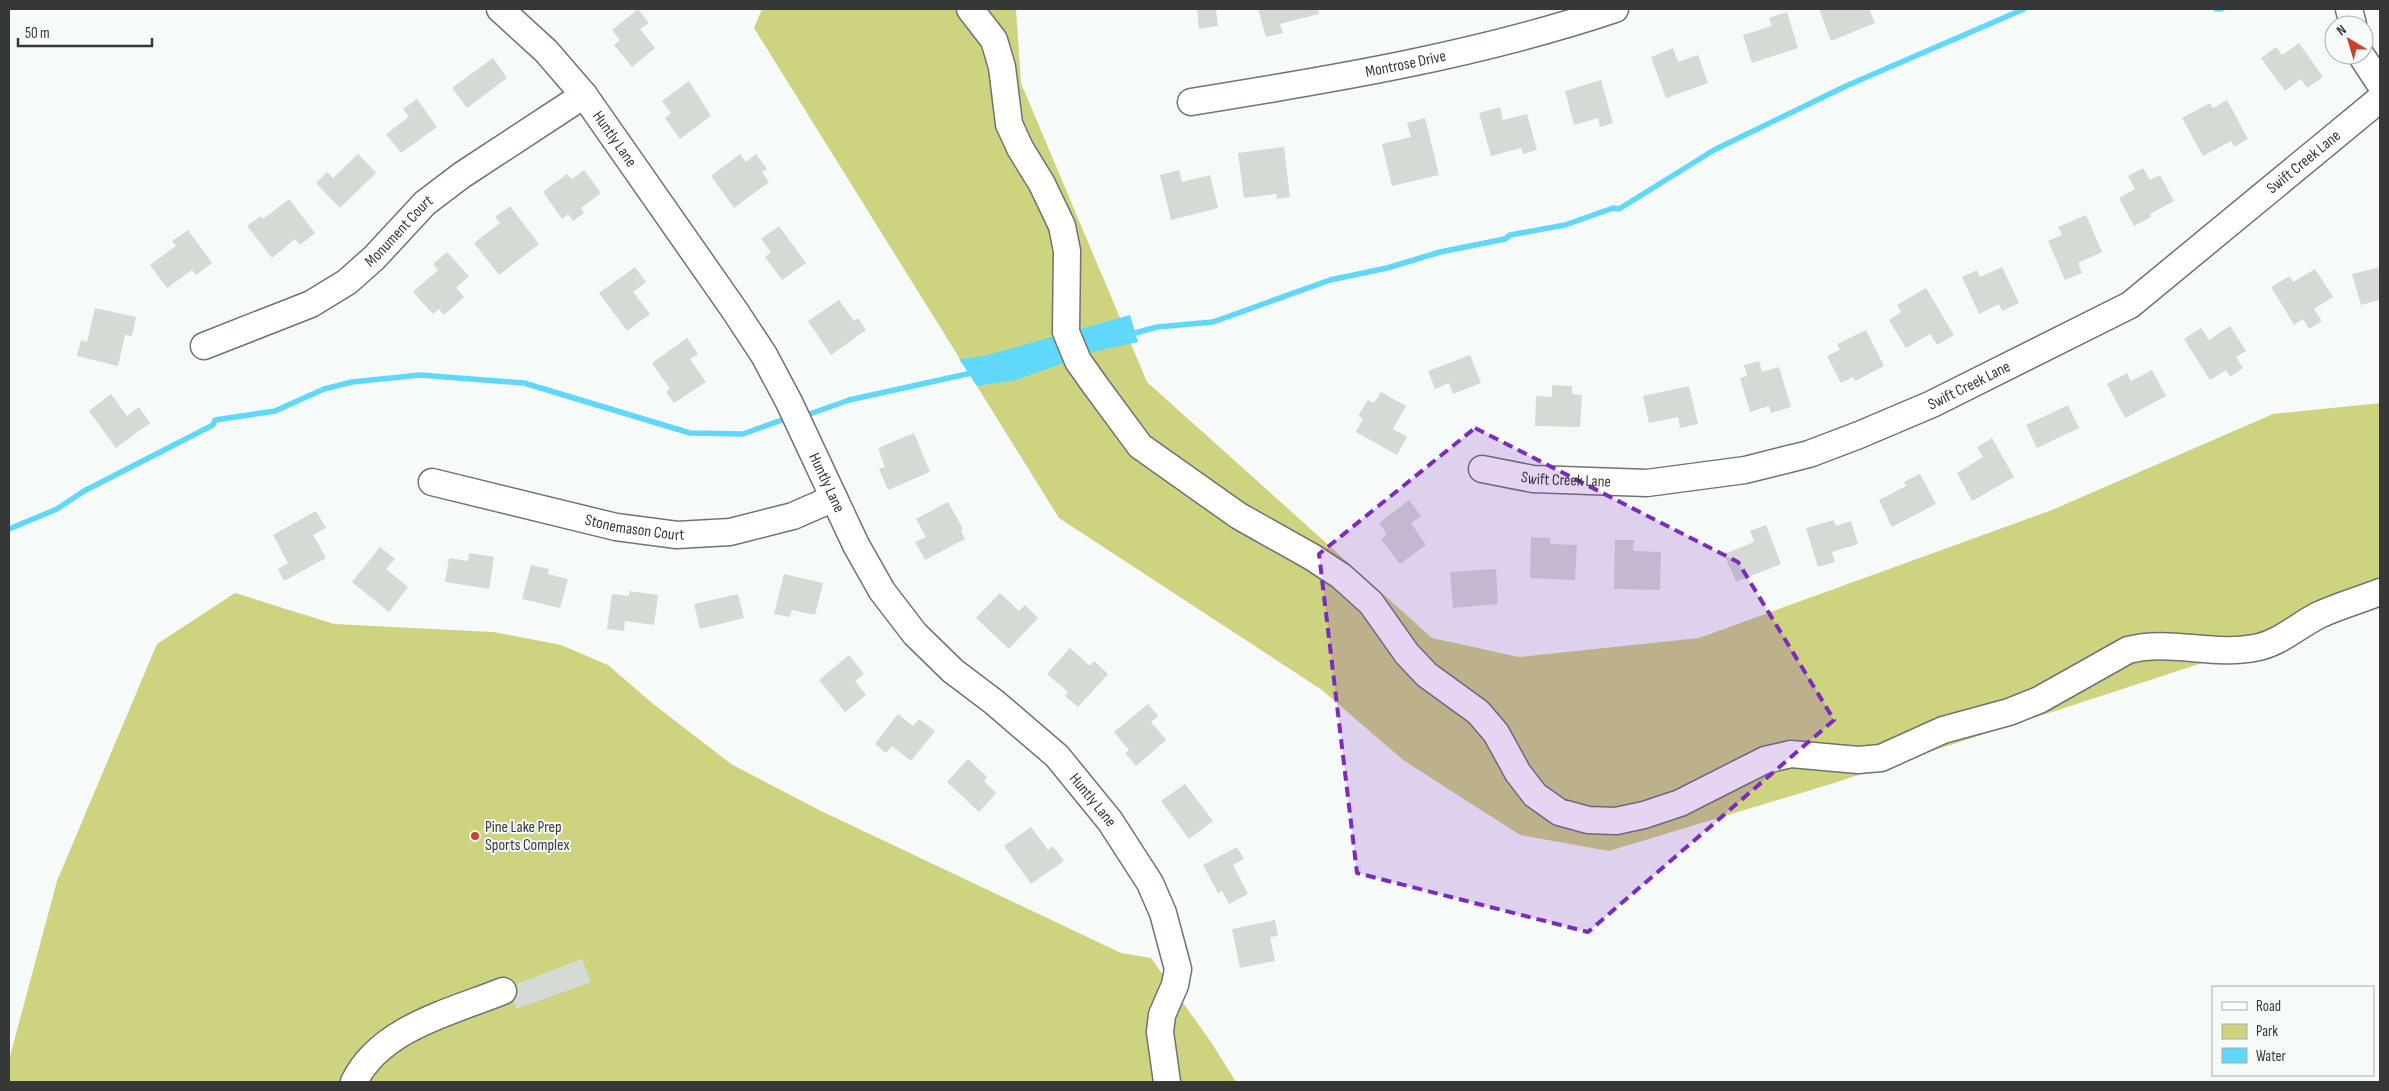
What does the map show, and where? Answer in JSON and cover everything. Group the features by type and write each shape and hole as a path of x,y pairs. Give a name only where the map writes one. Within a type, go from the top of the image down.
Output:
{"street":[{"name":"Huntly Lane","path":"500,9 546,50 584,95 730,303 764,355 789,402 856,545 882,592 915,634 953,671 994,702 1056,756 1110,820 1150,882 1163,913 1178,969 1175,985 1162,1015 1160,1032 1167,1082"},
{"path":"970,9 994,40 1002,67 1009,124 1020,148 1042,184 1062,226 1067,251 1066,332 1078,361 1140,446 1239,516 1312,557 1341,576 1371,604 1407,654 1427,675 1478,712 1496,733 1518,773 1535,795 1559,812 1588,820 1616,821 1644,815 1680,803 1764,760 1791,754 1858,760 1881,758 1943,730 2010,712 2039,700 2128,650 2143,646 2224,650 2255,648 2278,640 2321,614 2380,592"},
{"name":"Montrose Drive","path":"1191,102 1367,72 1562,27 1615,9"},
{"path":"2368,65 2380,84"},
{"name":"Monument Court","path":"204,346 311,304 346,282 374,258 425,203 462,175 584,95"},
{"name":"Swift Creek Lane","path":"1482,469 1533,480 1647,483 1745,470 1809,454 1859,435 1932,404 2130,305 2380,99"},
{"name":"Stonemason Court","path":"432,482 616,527 677,535 730,532 793,516 834,498"},
{"path":"354,1082 377,1050 403,1032 503,991"}],"highlighted area":[{"path":"1475,428 1738,562 1834,720 1588,932 1357,873 1319,554"}],"green space":[{"path":"762,9 1016,9 1021,83 1147,382 1432,638 1519,657 1699,638 2052,510 2273,414 2380,403 2380,605 1834,783 1609,851 1520,835 1403,760 1322,690 1059,518 754,28"},
{"name":"Pine Lake Prep Sports Complex","path":"235,593 334,624 493,632 561,645 608,665 652,703 731,764 819,810 1121,953 1151,958 1211,1042 1236,1082 9,1082 9,1060 57,881 157,644"}],"water":[{"path":"1130,315 1138,342 1097,351 1016,380 977,386 959,359 984,356"}],"building":[{"path":"638,9 649,23 640,29 655,48 632,67 614,45 620,40 612,30"},
{"path":"1197,9 1216,9 1218,26 1199,29"},
{"path":"1258,9 1318,9 1319,14 1280,24 1283,33 1266,37"},
{"path":"1819,9 1869,9 1875,23 1831,41"},
{"path":"1787,12 1798,48 1752,63 1743,35 1772,26 1769,18"},
{"path":"2299,43 2323,77 2307,88 2301,79 2285,91 2261,58 2276,47 2282,55"},
{"path":"1673,48 1678,62 1698,55 1708,83 1666,98 1651,57"},
{"path":"493,58 507,78 467,108 452,88"},
{"path":"1601,80 1613,123 1600,127 1598,118 1574,125 1565,91"},
{"path":"689,81 711,116 680,139 665,118 671,113 662,101"},
{"path":"417,99 437,127 401,153 386,134 409,117 403,109"},
{"path":"2227,100 2248,139 2234,147 2231,141 2203,156 2182,118 2210,103 2213,108"},
{"path":"1500,107 1503,120 1527,114 1537,150 1523,154 1521,148 1491,156 1479,113"},
{"path":"1425,118 1439,175 1392,186 1382,144 1411,137 1407,123"},
{"path":"1284,147 1290,197 1277,199 1276,194 1244,198 1238,153"},
{"path":"358,154 376,173 340,208 316,183 327,172 333,178"},
{"path":"740,154 746,162 756,154 767,169 762,172 769,182 734,208 711,176"},
{"path":"2143,168 2150,180 2160,175 2174,201 2150,214 2151,217 2134,226 2119,198 2135,189 2128,176"},
{"path":"584,170 601,193 581,208 584,213 573,221 568,214 562,219 543,192 567,174 572,179"},
{"path":"1179,170 1182,182 1210,175 1218,208 1171,220 1160,175"},
{"path":"289,199 315,233 300,245 295,239 272,258 247,226 261,216 263,219"},
{"path":"510,206 539,244 499,275 474,243 500,223 495,217"},
{"path":"2086,215 2102,252 2078,263 2082,273 2065,280 2048,241 2062,235 2058,227"},
{"path":"779,226 806,263 782,280 765,257 771,252 761,239"},
{"path":"188,230 212,263 196,275 192,270 167,288 150,265 176,246 172,241"},
{"path":"447,252 469,276 456,288 464,297 444,315 439,309 433,314 413,292 438,270 433,264"},
{"path":"635,267 646,282 633,292 650,314 627,331 599,293"},
{"path":"2002,267 2019,303 2002,311 1999,304 1979,314 1962,277 1977,270 1980,277"},
{"path":"2380,267 2380,300 2361,305 2352,274"},
{"path":"2315,269 2333,297 2314,309 2322,321 2309,329 2303,319 2294,325 2271,287 2290,276 2293,282"},
{"path":"1926,288 1954,335 1937,345 1930,334 1906,348 1889,320 1901,312 1897,305"},
{"path":"839,300 854,321 858,318 866,330 831,355 808,321"},
{"path":"95,308 136,317 132,336 125,335 118,366 77,356 81,340 87,342"},
{"path":"2230,326 2246,351 2236,357 2243,368 2230,377 2226,370 2210,380 2184,339 2201,328 2209,340"},
{"path":"1866,330 1884,366 1855,381 1853,377 1841,383 1827,356 1840,350 1837,344"},
{"path":"687,338 698,354 690,359 706,382 674,403 666,392 670,389 652,363"},
{"path":"1470,355 1481,383 1453,394 1449,383 1435,389 1428,371"},
{"path":"1759,361 1762,372 1779,367 1791,407 1771,413 1769,406 1750,412 1740,378 1747,376 1744,365"},
{"path":"2152,370 2166,396 2125,418 2107,384 2127,373 2131,381"},
{"path":"1552,385 1572,386 1572,394 1582,395 1580,427 1535,426 1536,396 1552,397"},
{"path":"1689,386 1698,424 1680,428 1678,417 1649,423 1643,396"},
{"path":"1381,392 1406,406 1393,429 1407,437 1397,455 1356,432 1363,419 1358,416 1368,400 1374,403"},
{"path":"111,394 127,416 139,407 150,423 116,448 89,411"},
{"path":"2068,405 2079,428 2037,448 2026,425"},
{"path":"914,433 930,472 888,490 879,469 885,467 878,448"},
{"path":"1992,438 2014,477 1972,501 1957,473 1983,457 1977,447"},
{"path":"1920,474 1936,504 1892,527 1879,500 1906,486 1904,482"},
{"path":"1409,500 1421,516 1411,523 1426,545 1400,564 1381,539 1387,534 1379,523"},
{"path":"948,502 963,529 961,530 965,539 925,560 915,542 926,537 916,519"},
{"path":"316,511 326,528 313,535 326,558 284,581 278,569 288,563 273,535"},
{"path":"1834,520 1836,526 1851,521 1858,544 1832,552 1835,562 1818,567 1806,528"},
{"path":"1766,525 1781,564 1736,582 1724,554 1754,542 1750,531"},
{"path":"1531,537 1550,538 1550,544 1577,545 1575,580 1530,578"},
{"path":"1615,540 1634,540 1633,551 1661,552 1660,590 1614,589"},
{"path":"380,547 395,559 386,569 408,587 389,612 352,582"},
{"path":"469,553 494,557 489,589 445,582 449,558 468,561"},
{"path":"531,565 549,569 548,574 568,579 560,608 522,599"},
{"path":"1496,569 1498,604 1453,608 1450,572"},
{"path":"784,574 823,583 815,615 792,610 790,617 774,614"},
{"path":"629,591 658,595 654,625 625,621 624,631 607,629 612,594 629,596"},
{"path":"1000,593 1019,611 1025,605 1038,618 1009,649 976,618"},
{"path":"738,594 744,618 700,629 694,604"},
{"path":"1070,648 1090,666 1094,661 1108,674 1078,707 1065,696 1068,692 1047,674"},
{"path":"849,655 864,674 855,681 866,695 845,712 819,680"},
{"path":"1148,704 1158,716 1151,722 1166,740 1136,766 1125,753 1129,750 1114,732"},
{"path":"898,714 913,726 919,719 935,731 911,761 892,746 886,753 875,744"},
{"path":"968,759 987,777 984,781 996,793 979,812 947,782"},
{"path":"1185,784 1213,821 1189,839 1161,801"},
{"path":"1031,827 1048,850 1053,846 1064,861 1031,884 1004,846"},
{"path":"1237,847 1244,859 1233,865 1248,894 1229,904 1222,891 1218,893 1203,865"},
{"path":"1275,920 1278,936 1270,937 1275,961 1240,968 1232,929"},
{"path":"582,959 591,982 516,1009 514,1001 518,993 516,984"}],"waterway":[{"path":"1128,335 1157,327 1213,322 1330,280 1387,268 1440,252 1505,239 1510,235 1565,225 1613,208 1619,209 1714,150 1846,86 2024,9"},
{"path":"2216,9 2221,9"},
{"path":"803,414 807,415 849,400 976,372"},
{"path":"9,529 57,509 84,491 213,425 215,420 275,411 324,389 352,382 420,375 524,383 690,433 743,434 790,417"}],"place":[{"name":"Pine Lake Prep Sports Complex","path":"475,836"}]}
